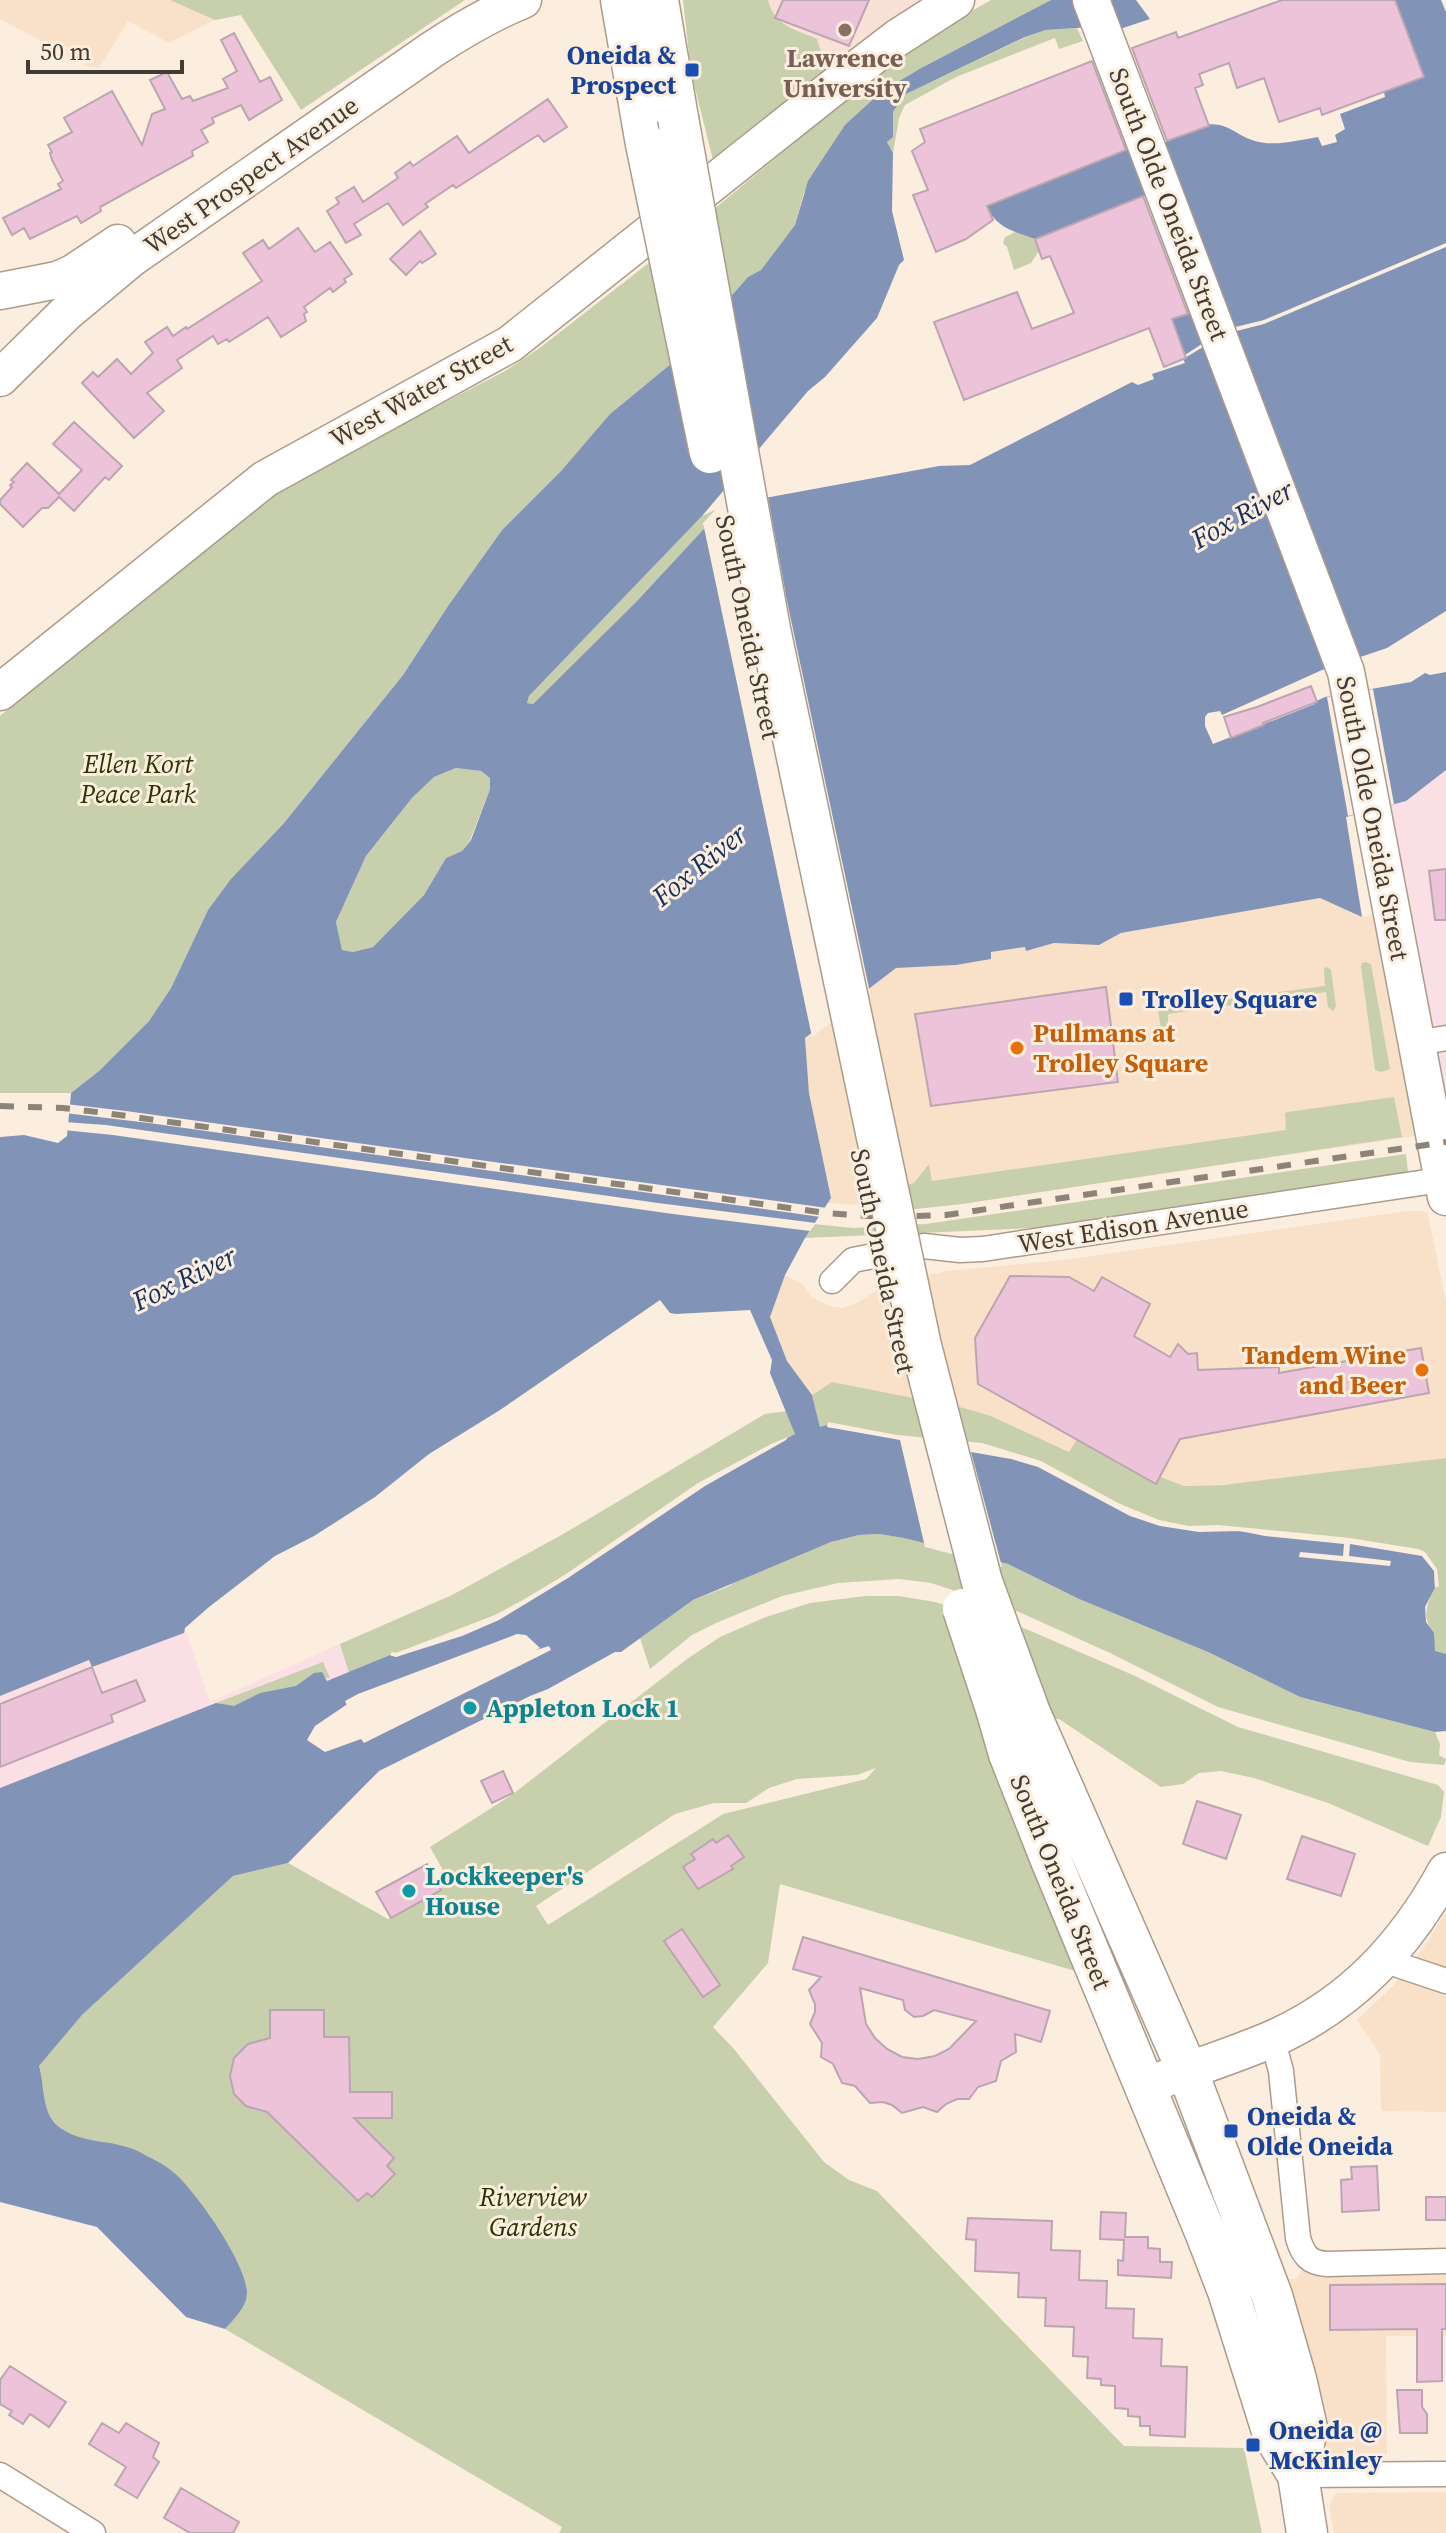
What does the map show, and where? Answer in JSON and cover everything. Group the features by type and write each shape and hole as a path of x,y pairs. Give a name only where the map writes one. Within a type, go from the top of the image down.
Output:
{"main road":[{"name":"South Oneida Street","path":"621,0 646,144 906,1369 956,1586 1187,2070 1272,2296 1307,2428 1298,2475 1307,2533"},
{"name":"South Oneida Street","path":"658,0 770,629 921,1346 1013,1711 1009,1754 1228,2291 1273,2434 1298,2475"},
{"path":"1041,1834 1077,1869 1129,1995 1154,2046 1187,2070"},
{"path":"1145,2086 1180,2118 1239,2251 1272,2296"}],"street":[{"name":"West Prospect Avenue","path":"0,378 66,313 132,258 455,35 523,0"},
{"name":"West Water Street","path":"0,692 265,479 510,344 850,74 897,38 956,0"},
{"name":"South Olde Oneida Street","path":"1091,0 1348,679 1373,810 1431,1040 1445,1185"},
{"path":"0,292 57,280 89,264 129,235 180,224"},
{"path":"0,292 24,297 66,313"},
{"name":"West Edison Avenue","path":"832,1281 853,1260 924,1246 983,1249 1445,1185"},
{"path":"1145,2086 1272,2038 1323,2011 1365,1978 1402,1942 1446,1871"},
{"path":"1383,1960 1446,1981"},
{"path":"1272,2038 1281,2071 1298,2238 1304,2254 1309,2260 1327,2264 1446,2261"},
{"path":"1298,2475 1446,2474"},
{"path":"0,2475 93,2533"}],"shaded area":[{"path":"0,0 240,0 241,14 215,20 169,43 128,21 99,68 90,67 0,19"},
{"name":"Lawrence University","path":"768,0 934,0 833,72 822,55 817,39 777,21"},
{"path":"1446,770 1446,1104 1386,806 1406,801"},
{"path":"1320,898 1362,917 1376,914 1416,1136 962,1204 915,1209 828,1203 831,1198 809,1093 805,1038 896,968 956,965 991,959 991,952 1026,947 1027,951 1054,943 1099,945 1121,933"},
{"path":"1424,1211 1428,1214 1446,1302 1446,1458 1252,1483 1184,1486 1160,1478 1156,1484 1077,1440 1070,1452 991,1416 964,1408 832,1382 812,1395 787,1361 770,1317 785,1275 804,1285 811,1297 842,1308 888,1284 946,1271 1063,1260"},
{"path":"185,1628 210,1702 340,1644 349,1673 327,1681 322,1672 216,1703 0,1788 0,1696 90,1660 92,1667"},
{"path":"1446,1912 1446,2112 1381,2111 1380,2055 1357,2020 1394,1985 1422,1950"},
{"path":"1303,2268 1446,2269 1446,2336 1386,2336 1387,2455 1333,2456 1319,2443 1276,2279 1297,2279"},
{"path":"1446,2492 1446,2533 1334,2533 1329,2505 1336,2493"}],"green space":[{"path":"170,0 465,0 301,110 241,15 215,20"},
{"path":"683,0 768,0 775,16 781,21 817,39 822,55 833,72 715,168 691,72"},
{"name":"Ellen Kort Peace Park","path":"991,0 1051,0 923,67 804,192 795,225 761,270 748,277 672,363 610,414 561,471 502,530 403,675 284,823 230,880 208,910 171,988 149,1021 99,1071 71,1093 0,1093 0,716 285,485 505,371 541,347 650,262 914,44"},
{"path":"1077,28 1083,41 1059,49 1055,38 956,77 905,105 899,118 893,153 887,142 893,137 893,112 904,95 1026,37 1046,30"},
{"path":"1015,232 1035,239 1039,251 1031,263 1014,270 1003,243 1005,237"},
{"path":"726,505 637,601 533,704 527,703 529,696 702,516"},
{"path":"456,768 481,771 490,778 490,789 470,840 462,851 446,858 424,895 373,947 353,952 342,950 336,922 366,856 412,798 434,777"},
{"path":"1366,962 1371,964 1390,1069 1381,1072 1375,1070 1361,967"},
{"path":"1324,968 1331,970 1336,1006 1333,1011 1328,1007 1326,992 1168,1014 1168,1033 1162,1034 1156,995 1159,990 1165,994 1167,1007 1325,986"},
{"path":"1394,1097 1402,1137 962,1204 915,1209 889,1208 893,1189 914,1183 929,1164 932,1181 1286,1130 1285,1113 1288,1112"},
{"path":"1406,1154 1408,1172 1405,1175 1055,1227 805,1238 814,1224 853,1228 926,1224"},
{"path":"832,1382 964,1408 991,1416 1069,1452 1077,1439 1156,1483 1160,1477 1184,1486 1223,1485 1446,1458 1446,1654 1435,1652 1426,1615 1435,1588 1189,1530 820,1427 812,1395"},
{"path":"787,1411 795,1434 568,1578 497,1619 390,1655 349,1673 340,1644 452,1595 565,1533 765,1414"},
{"path":"879,1534 1008,1564 1079,1599 1208,1652 1300,1697 1435,1732 1440,1744 1439,1755 1446,1759 1444,1765 1410,1762 1218,1707 1019,1612 931,1583 899,1579 838,1583 782,1596 692,1635 650,1669 640,1638 693,1600 831,1542"},
{"name":"Riverview Gardens","path":"865,1596 899,1596 935,1602 1026,1629 1133,1675 1238,1727 1438,1785 1444,1792 1441,1817 1428,1846 1328,1803 1254,1778 1221,1771 1199,1773 1183,1784 1161,1787 1059,1719 981,1717 1082,1973 780,1884 768,1963 713,2027 824,2162 849,2180 877,2191 1124,2446 1244,2448 1262,2533 559,2533 562,2527 225,2329 245,2303 245,2280 230,2247 193,2193 172,2171 140,2152 73,2136 63,2131 51,2117 45,2103 39,2066 82,2015 233,1876 288,1863 388,1919 450,1883 430,1847 513,1794 687,1659 720,1637 766,1617 810,1603","holes":["876,1768 866,1779 723,1814 548,1925 536,1906 675,1814 714,1803 746,1803 769,1788 797,1779 857,1775"]},
{"path":"323,1662 330,1678 314,1677 305,1686 237,1708 216,1703"}],"water":[{"name":"Fox River","path":"1051,0 1136,0 1150,19 1120,29 1046,30 904,95 893,112 893,137 887,142 893,153 892,211 904,260 899,265 877,318 825,377 808,391 702,516 529,696 527,703 533,704 637,601 726,505 939,466 970,465 1132,382 1138,385 1154,379 1152,374 1185,363 1183,359 1225,334 1264,324 1446,247 1446,611 1387,648 1322,670 1222,715 1220,711 1208,713 1205,717 1205,726 1213,744 1315,704 1325,697 1411,682 1425,673 1446,672 1446,770 1406,801 1346,817 1362,917 1320,898 1121,933 1099,945 1054,943 1026,951 1025,947 991,952 991,959 956,965 896,968 805,1038 809,1093 831,1198 785,1275 770,1317 787,1361 812,1395 820,1427 827,1425 975,1445 1039,1465 1158,1524 1353,1542 1422,1553 1434,1571 1435,1588 1425,1607 1426,1622 1434,1633 1435,1651 1446,1654 1446,1731 1435,1732 1300,1697 1208,1652 1079,1599 1008,1564 904,1538 859,1535 831,1542 693,1600 621,1652 615,1652 548,1689 379,1771 288,1863 233,1876 82,2015 39,2066 46,2107 59,2127 78,2137 130,2148 168,2168 193,2193 230,2247 245,2280 247,2293 242,2308 225,2329 186,2317 97,2227 0,2202 0,1788 216,1703 234,1706 260,1693 296,1686 314,1673 322,1672 327,1681 390,1655 396,1657 525,1604 700,1486 795,1434 770,1373 772,1360 750,1310 676,1314 670,1313 660,1300 500,1410 429,1454 375,1497 314,1536 275,1556 209,1607 185,1628 184,1633 92,1667 89,1660 0,1696 0,1137 24,1135 58,1143 67,1136 71,1093 99,1071 149,1021 171,988 208,910 230,880 284,823 403,675 502,530 561,471 610,414 672,363 748,277 761,270 795,225 808,181 845,125 881,92","holes":["456,768 481,771 490,778 490,789 471,840 462,851 446,858 424,895 373,947 353,952 342,950 336,922 366,856 412,798 434,777","519,1636 528,1638 536,1650 549,1646 551,1650 364,1743 361,1739 325,1752 307,1740 315,1726 352,1701"]},
{"path":"1395,0 1441,0 1446,12 1446,243 1264,320 1223,330 1185,355 1172,319 1189,313 1145,196 1035,239 1006,228 995,219 987,206 1126,150 1163,143 1208,124 1228,128 1262,143 1318,137 1322,146 1337,142 1335,135 1345,129 1340,114 1385,97 1384,92 1424,76"}],"pier":[{"path":"767,492 870,993 812,1037 703,523 724,501"},
{"path":"1373,689 1394,804 1348,816 1327,697"},
{"path":"66,1104 827,1208 821,1217 65,1113"},
{"path":"64,1122 106,1125 816,1223 810,1231 673,1214 63,1130"},
{"path":"828,1422 897,1435 982,1443 1041,1461 1118,1503 1159,1520 1189,1526 1218,1525 1350,1538 1418,1549 1425,1552 1437,1569 1439,1586 1435,1588 1434,1571 1422,1556 1350,1544 1349,1556 1391,1561 1390,1566 1299,1557 1300,1552 1343,1556 1344,1544 1240,1531 1199,1532 1160,1526 1130,1516 1038,1467 971,1452 1002,1567 925,1547 900,1440 827,1427"},
{"path":"788,1437 705,1486 568,1578 499,1620 462,1636 396,1657 390,1655 495,1615 523,1600 698,1483"},
{"path":"517,1634 526,1635 540,1648 532,1652 526,1641 504,1643 348,1708 345,1701 358,1694"}],"building":[{"path":"783,0 869,0 849,46 775,18"},
{"path":"1282,0 1395,0 1424,77 1322,115 1320,108 1279,122 1264,78 1237,88 1229,63 1199,74 1203,85 1195,88 1209,126 1167,141 1132,48 1176,32 1178,38"},
{"path":"234,33 260,82 270,77 282,100 249,120 241,105 212,118 214,123 201,130 208,142 192,151 193,156 100,207 101,211 81,223 77,216 30,239 24,228 12,235 3,218 61,189 58,184 63,181 48,145 72,132 64,118 112,91 142,145 152,114 165,109 150,80 167,72 182,99 190,96 193,101 228,88 223,79 237,71 221,40"},
{"path":"1092,61 1126,150 987,206 993,220 966,239 936,252 913,195 928,190 912,151 925,142 920,129"},
{"path":"548,99 567,127 544,142 538,135 456,188 453,185 425,204 428,207 403,225 388,203 354,224 361,235 346,243 327,211 339,203 336,198 354,187 363,202 398,178 395,173 410,162 413,166 457,136 469,153"},
{"path":"1143,196 1188,314 1172,319 1186,358 1164,367 1149,328 964,400 934,322 1017,292 1032,329 1074,313 1050,256 1042,259 1035,239"},
{"path":"298,228 315,252 330,242 352,274 344,279 346,282 333,292 330,288 304,307 306,321 281,337 268,317 229,342 227,339 218,344 213,336 177,360 182,368 147,393 164,411 134,438 82,383 93,372 98,377 117,359 131,374 153,353 145,342 167,327 173,336 187,329 262,281 243,253 263,240 269,249"},
{"path":"420,231 436,254 422,263 420,261 406,275 390,259"},
{"path":"74,422 122,466 109,480 105,477 74,511 59,497 48,508 42,508 23,527 0,504 0,500 12,487 10,485 14,482 11,480 27,463 59,494 82,470 53,444"},
{"path":"1311,686 1317,702 1231,738 1224,717"},
{"path":"1446,869 1446,920 1435,920 1429,871"},
{"name":"Pullmans at Trolley Square","path":"1106,987 1118,1082 931,1106 915,1014"},
{"path":"1010,1276 1069,1277 1094,1291 1102,1277 1150,1304 1134,1336 1170,1357 1178,1344 1188,1354 1197,1353 1198,1370 1279,1367 1279,1373 1421,1348 1429,1393 1180,1439 1156,1484 978,1384 975,1338"},
{"path":"92,1667 102,1693 136,1680 145,1701 111,1715 113,1722 0,1767 0,1704"},
{"path":"503,1771 513,1793 492,1803 481,1781"},
{"path":"1197,1801 1241,1815 1226,1859 1183,1844"},
{"path":"728,1835 744,1857 731,1866 733,1869 698,1889 683,1867 695,1859 691,1854 713,1839 716,1843"},
{"path":"1302,1836 1355,1854 1341,1896 1287,1879"},
{"name":"Lockkeeper's House","path":"427,1864 441,1890 391,1918 376,1892"},
{"path":"682,1929 720,1985 703,1997 664,1941"},
{"path":"803,1937 1050,2011 1041,2042 1015,2034 1016,2052 1001,2061 996,2081 978,2087 969,2099 957,2099 937,2112 923,2107 902,2113 883,2102 870,2103 855,2086 842,2083 833,2064 821,2057 822,2043 810,2024 815,2004 809,1990 821,1977 793,1969","holes":["860,1988 903,2000 905,2010 914,2017 934,2010 976,2021 949,2049 935,2056 918,2059 902,2057 887,2049 866,2024"]},
{"path":"270,2010 324,2010 324,2037 349,2037 350,2092 392,2092 392,2118 354,2118 394,2158 387,2166 395,2174 372,2197 367,2193 358,2201 267,2112 246,2106 234,2094 230,2076 234,2058 248,2044 270,2038"},
{"path":"1377,2166 1379,2210 1342,2212 1341,2180 1352,2179 1351,2167"},
{"path":"1426,2197 1446,2197 1446,2220 1426,2220"},
{"path":"1101,2212 1126,2213 1125,2237 1148,2237 1148,2248 1160,2249 1160,2262 1172,2262 1171,2278 1118,2275 1118,2260 1123,2261 1124,2240 1100,2239"},
{"path":"968,2218 1052,2221 1051,2250 1080,2251 1079,2280 1107,2281 1106,2308 1134,2309 1133,2338 1162,2339 1161,2366 1187,2367 1185,2437 1150,2435 1150,2426 1140,2426 1140,2417 1128,2416 1128,2409 1115,2408 1115,2386 1101,2385 1101,2379 1087,2378 1088,2357 1073,2356 1074,2327 1045,2326 1046,2298 1018,2297 1019,2273 975,2271 976,2240 966,2239"},
{"path":"1446,2284 1442,2381 1417,2382 1417,2329 1330,2330 1330,2285"},
{"path":"10,2366 66,2402 49,2427 30,2414 23,2424 9,2415 12,2411 0,2404 0,2380"},
{"path":"1397,2390 1422,2390 1427,2433 1400,2433"},
{"path":"102,2423 119,2433 126,2423 159,2443 153,2457 159,2462 137,2498 115,2485 126,2467 89,2444"},
{"path":"181,2488 239,2522 233,2533 190,2533 164,2518"}],"railway":[{"path":"0,1106 105,1113 826,1213 884,1217 946,1215 1446,1142"}],"place":[{"name":"Lawrence University","path":"845,30"},
{"name":"Oneida & Prospect","path":"692,70"},
{"name":"Trolley Square","path":"1126,999"},
{"name":"Pullmans at Trolley Square","path":"1017,1048"},
{"name":"Tandem Wine and Beer","path":"1422,1370"},
{"name":"Appleton Lock 1","path":"470,1708"},
{"name":"Lockkeeper's House","path":"409,1891"},
{"name":"Oneida & Olde Oneida","path":"1231,2131"},
{"name":"Oneida @ McKinley","path":"1253,2445"}]}
